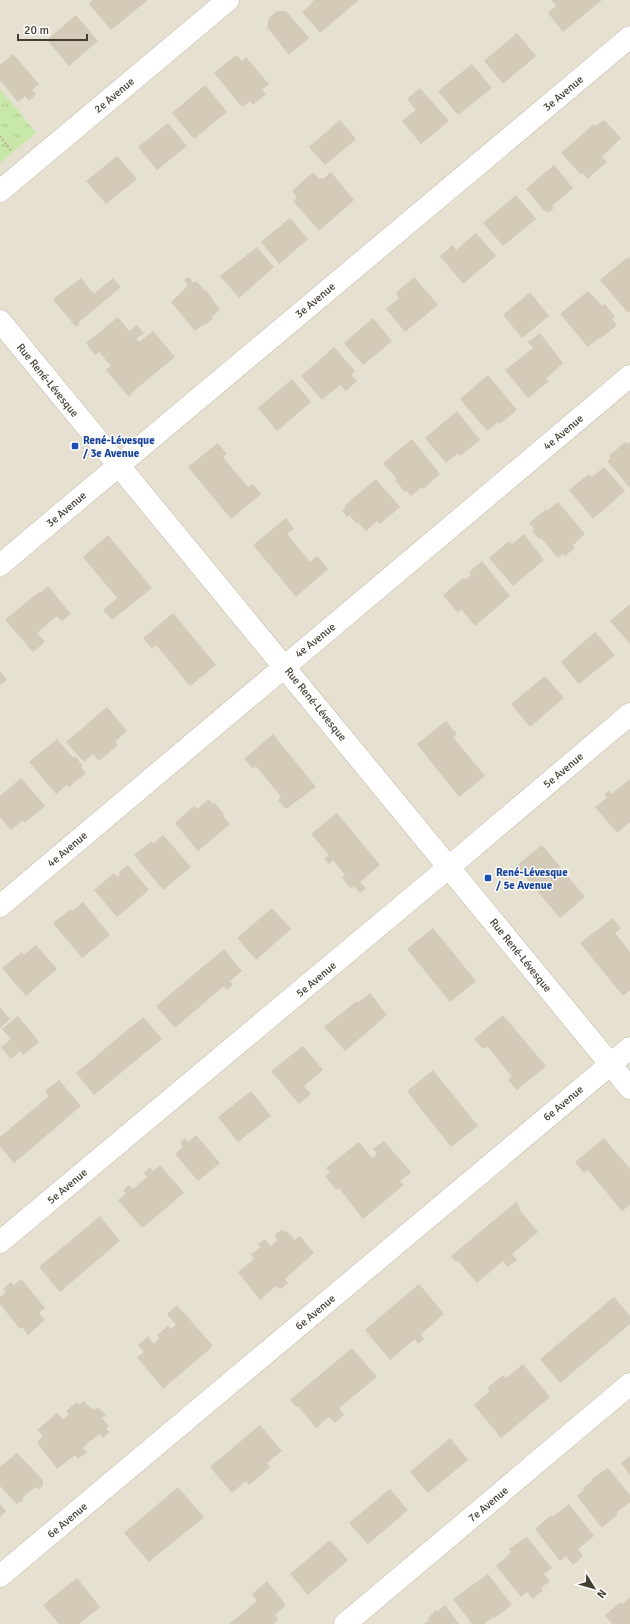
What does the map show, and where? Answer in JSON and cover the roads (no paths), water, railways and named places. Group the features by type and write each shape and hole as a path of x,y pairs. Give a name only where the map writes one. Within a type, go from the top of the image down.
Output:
{"street":[{"name":"2e Avenue","path":"0,191 228,0"},
{"name":"3e Avenue","path":"0,565 630,37"},
{"name":"Rue René-Lévesque","path":"0,321 630,1088"},
{"name":"4e Avenue","path":"0,906 630,376"},
{"name":"5e Avenue","path":"0,1242 630,714"},
{"name":"6e Avenue","path":"0,1576 630,1048"},
{"name":"7e Avenue","path":"345,1624 630,1384"}],"place":[{"name":"René-Lévesque / 3e Avenue","path":"75,446"},
{"name":"René-Lévesque / 5e Avenue","path":"488,878"}]}
